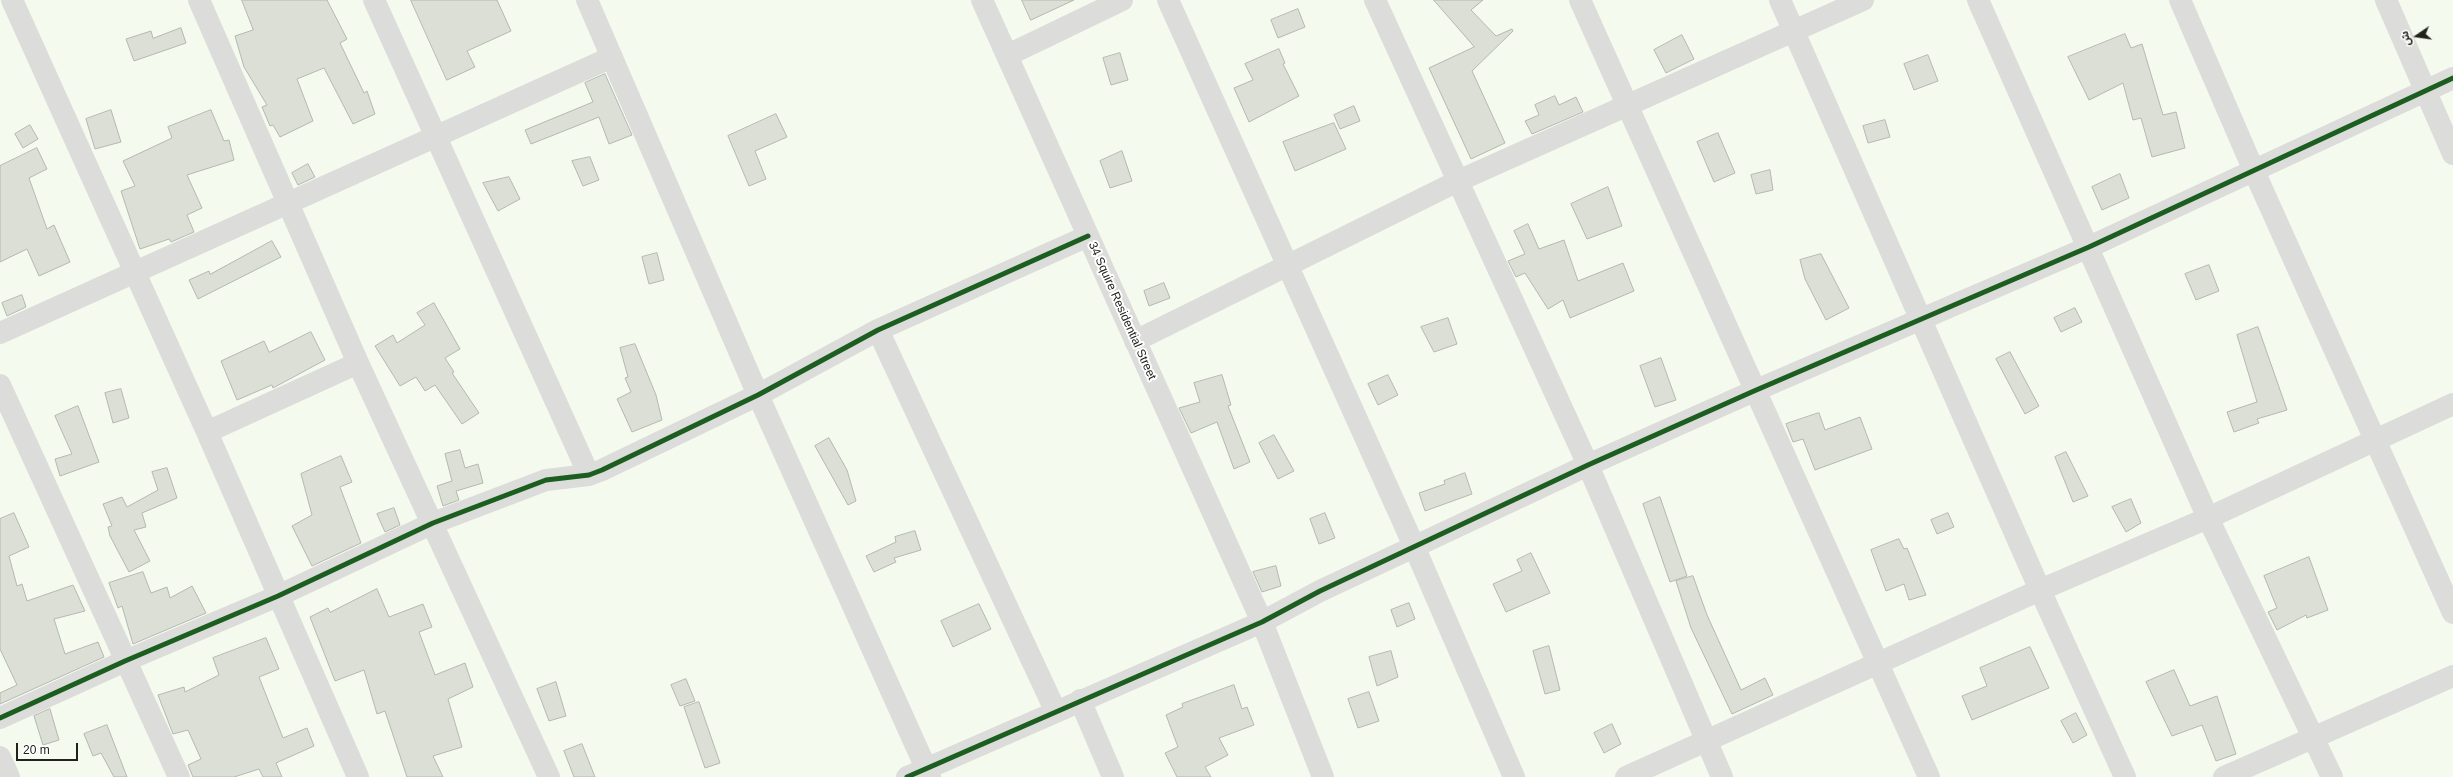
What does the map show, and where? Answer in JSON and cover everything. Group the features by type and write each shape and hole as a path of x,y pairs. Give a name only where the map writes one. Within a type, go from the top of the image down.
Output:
{"street":[{"path":"12,0 207,432 358,777"},
{"path":"199,0 358,363 550,777"},
{"path":"374,0 589,475"},
{"path":"587,0 921,774 1080,700 1262,622 1320,591 1588,465 1754,391 2089,247 2453,78"},
{"name":"34 Squire Residential Street","path":"982,0 1262,622 1323,777"},
{"path":"1008,55 1122,0"},
{"path":"1168,0 1414,546 1514,777"},
{"path":"1375,0 1588,465 1722,777"},
{"path":"1580,0 1754,391 1929,777"},
{"path":"1780,0 2040,590 2125,777"},
{"path":"1135,341 1287,264 1458,181 1627,104 1794,32 1862,0"},
{"path":"1978,0 2089,247 2208,518 2314,736 2332,777"},
{"path":"2180,0 2254,171 2453,613"},
{"path":"2386,0 2453,154"},
{"path":"0,333 612,57"},
{"path":"0,718 125,661 278,596 433,523 546,480 589,475 758,395 878,330 1088,236"},
{"path":"878,330 1056,712"},
{"path":"207,432 358,363"},
{"path":"0,385 125,661 180,777"},
{"path":"1626,777 1878,662 2208,518 2453,404"},
{"path":"2224,777 2453,676"},
{"path":"1080,700 1113,777"},
{"path":"0,757 9,777"}],"building":[{"path":"242,0 327,0 347,39 340,43 364,93 367,91 375,114 353,124 324,68 297,79 313,121 280,137 273,125 270,126 262,107 267,105 244,67 235,36 253,30"},
{"path":"411,0 497,0 511,31 467,51 475,67 447,80"},
{"path":"1022,0 1074,0 1031,20"},
{"path":"1434,0 1483,0 1471,10 1496,36 1512,29 1513,31 1472,71 1505,143 1471,159 1429,68 1474,47"},
{"path":"1298,9 1305,27 1278,38 1271,20"},
{"path":"181,28 186,43 134,61 126,39 151,31 153,38"},
{"path":"2125,34 2131,48 2142,44 2163,115 2176,112 2185,148 2152,157 2141,118 2133,120 2123,83 2089,100 2068,57"},
{"path":"1682,35 1694,59 1666,73 1654,50"},
{"path":"1279,49 1285,63 1283,64 1299,96 1249,122 1234,88 1253,80 1245,64"},
{"path":"1120,53 1128,80 1111,85 1103,58"},
{"path":"1928,55 1938,81 1914,90 1904,64"},
{"path":"605,74 632,135 609,144 599,117 531,144 525,130 593,102 585,83"},
{"path":"1555,96 1559,105 1576,97 1583,112 1532,134 1525,121 1539,115 1535,105"},
{"path":"1354,106 1360,121 1340,129 1334,115"},
{"path":"111,110 121,142 95,149 86,119"},
{"path":"211,110 224,141 229,140 234,160 187,175 202,208 187,215 194,232 171,242 169,239 140,249 121,191 135,186 123,161 172,138 168,127"},
{"path":"776,114 787,137 755,151 766,179 749,186 728,136"},
{"path":"1885,120 1890,137 1868,143 1863,126"},
{"path":"1334,123 1346,149 1295,171 1283,142"},
{"path":"30,125 38,139 23,148 15,134"},
{"path":"1718,133 1735,173 1714,182 1697,142"},
{"path":"37,148 47,169 29,178 47,229 54,225 70,262 39,276 27,249 0,262 0,166"},
{"path":"1122,151 1132,181 1110,188 1100,161"},
{"path":"590,157 599,180 583,186 572,161"},
{"path":"308,164 315,177 298,185 292,173"},
{"path":"1770,170 1773,190 1756,194 1751,175"},
{"path":"2120,174 2129,198 2102,210 2092,187"},
{"path":"509,177 520,199 498,211 483,183"},
{"path":"1608,187 1622,226 1587,239 1571,204"},
{"path":"1528,224 1539,249 1564,240 1578,281 1623,263 1634,291 1570,318 1563,300 1548,309 1525,273 1516,277 1508,261 1525,254 1514,231"},
{"path":"272,241 281,257 198,299 189,280 209,271 210,274"},
{"path":"657,253 664,280 649,284 642,257"},
{"path":"1821,254 1849,308 1826,320 1805,279 1800,260"},
{"path":"2209,265 2219,291 2196,300 2185,274"},
{"path":"1164,283 1170,298 1149,306 1144,291"},
{"path":"22,295 26,307 7,316 2,303"},
{"path":"434,303 460,349 445,358 454,372 452,373 479,413 462,424 435,385 425,391 416,377 400,386 375,346 393,335 397,343 425,325 417,313"},
{"path":"2075,308 2082,322 2061,332 2054,318"},
{"path":"1448,318 1457,344 1434,352 1421,327"},
{"path":"2258,327 2287,410 2257,419 2259,423 2234,432 2227,412 2257,402 2237,335"},
{"path":"311,332 325,360 273,388 272,385 237,400 221,361 264,341 269,352"},
{"path":"635,344 656,395 662,420 632,432 617,399 631,392 625,378 628,377 620,348"},
{"path":"2010,352 2039,406 2025,414 1996,359"},
{"path":"1661,358 1676,400 1655,407 1640,366"},
{"path":"1222,375 1231,405 1228,406 1250,462 1234,469 1217,422 1191,433 1179,408 1200,402 1194,383"},
{"path":"1388,375 1398,395 1378,405 1368,384"},
{"path":"121,389 129,418 113,423 105,393"},
{"path":"78,406 99,462 60,476 55,459 72,454 55,416"},
{"path":"1819,413 1825,430 1860,417 1872,449 1815,470 1803,439 1793,442 1786,424"},
{"path":"1274,435 1294,471 1278,479 1259,443"},
{"path":"829,438 847,470 856,501 848,505 815,446"},
{"path":"460,450 465,468 478,464 483,483 456,491 459,500 443,506 437,486 452,481 445,454"},
{"path":"2066,452 2088,496 2073,502 2055,457"},
{"path":"341,456 352,482 340,487 361,543 312,566 292,526 312,515 301,474"},
{"path":"167,468 177,498 142,513 146,527 134,530 150,561 129,572 110,536 108,527 112,526 103,504 122,497 127,507 158,490 152,472"},
{"path":"1465,473 1472,494 1425,511 1419,493 1445,484 1444,481"},
{"path":"1660,497 1687,576 1670,582 1643,504"},
{"path":"2131,499 2141,523 2126,532 2112,507"},
{"path":"394,508 400,525 385,532 377,514"},
{"path":"14,513 29,547 9,556 17,586 22,584 27,601 73,585 85,611 54,619 65,654 98,642 104,657 0,704 0,693 17,685 0,649 0,519"},
{"path":"1325,513 1335,538 1319,544 1310,519"},
{"path":"1948,513 1954,527 1937,534 1931,520"},
{"path":"915,531 921,550 894,558 896,562 874,572 866,556 896,542 895,537"},
{"path":"1899,539 1904,549 1907,548 1926,595 1909,600 1904,584 1886,591 1871,550"},
{"path":"1531,553 1550,593 1506,612 1493,584 1522,571 1517,560"},
{"path":"2309,557 2328,610 2307,618 2306,615 2277,630 2268,612 2277,608 2264,576"},
{"path":"1276,566 1281,586 1262,592 1253,572"},
{"path":"143,572 151,593 167,587 170,598 192,586 206,613 133,644 122,606 118,608 109,583"},
{"path":"1693,576 1707,615 1741,690 1765,678 1773,695 1732,714 1691,628 1676,581"},
{"path":"377,589 389,617 423,604 432,627 419,632 435,675 465,663 473,687 448,699 462,747 433,756 443,777 407,777 385,711 377,714 364,670 335,681 310,617 328,608 330,612"},
{"path":"1409,603 1415,619 1397,627 1391,610"},
{"path":"979,604 991,629 953,647 941,621"},
{"path":"266,638 279,669 259,677 283,738 307,728 314,746 276,763 282,777 263,777 259,769 234,777 193,777 188,765 201,759 188,730 173,734 158,695 184,687 185,692 219,675 213,658"},
{"path":"1549,646 1560,690 1545,694 1533,651"},
{"path":"2030,647 2049,688 1972,720 1962,696 1987,686 1980,668"},
{"path":"1391,651 1398,677 1377,686 1369,657"},
{"path":"2174,670 2190,706 2217,696 2236,754 2216,761 2202,725 2172,736 2146,682"},
{"path":"686,679 695,701 680,706 671,685"},
{"path":"556,682 566,716 549,721 537,689"},
{"path":"1234,685 1242,709 1247,707 1254,725 1219,738 1228,755 1205,767 1211,777 1177,777 1165,753 1178,747 1166,715 1183,707 1182,704"},
{"path":"1369,692 1379,721 1358,728 1348,699"},
{"path":"699,702 720,763 705,768 684,707"},
{"path":"50,709 59,740 43,745 34,716"},
{"path":"2076,713 2087,735 2073,743 2061,721"},
{"path":"1612,724 1621,744 1604,753 1594,733"},
{"path":"107,725 127,777 114,777 101,753 93,756 84,734"},
{"path":"582,744 595,777 574,777 564,751"}],"cycle path":[{"path":"907,777 1262,622 1320,591 1588,465 1754,391 2089,247 2453,78"},
{"path":"0,718 125,661 278,596 433,523 546,480 589,475 602,470 758,395 878,330 1088,236"}]}
